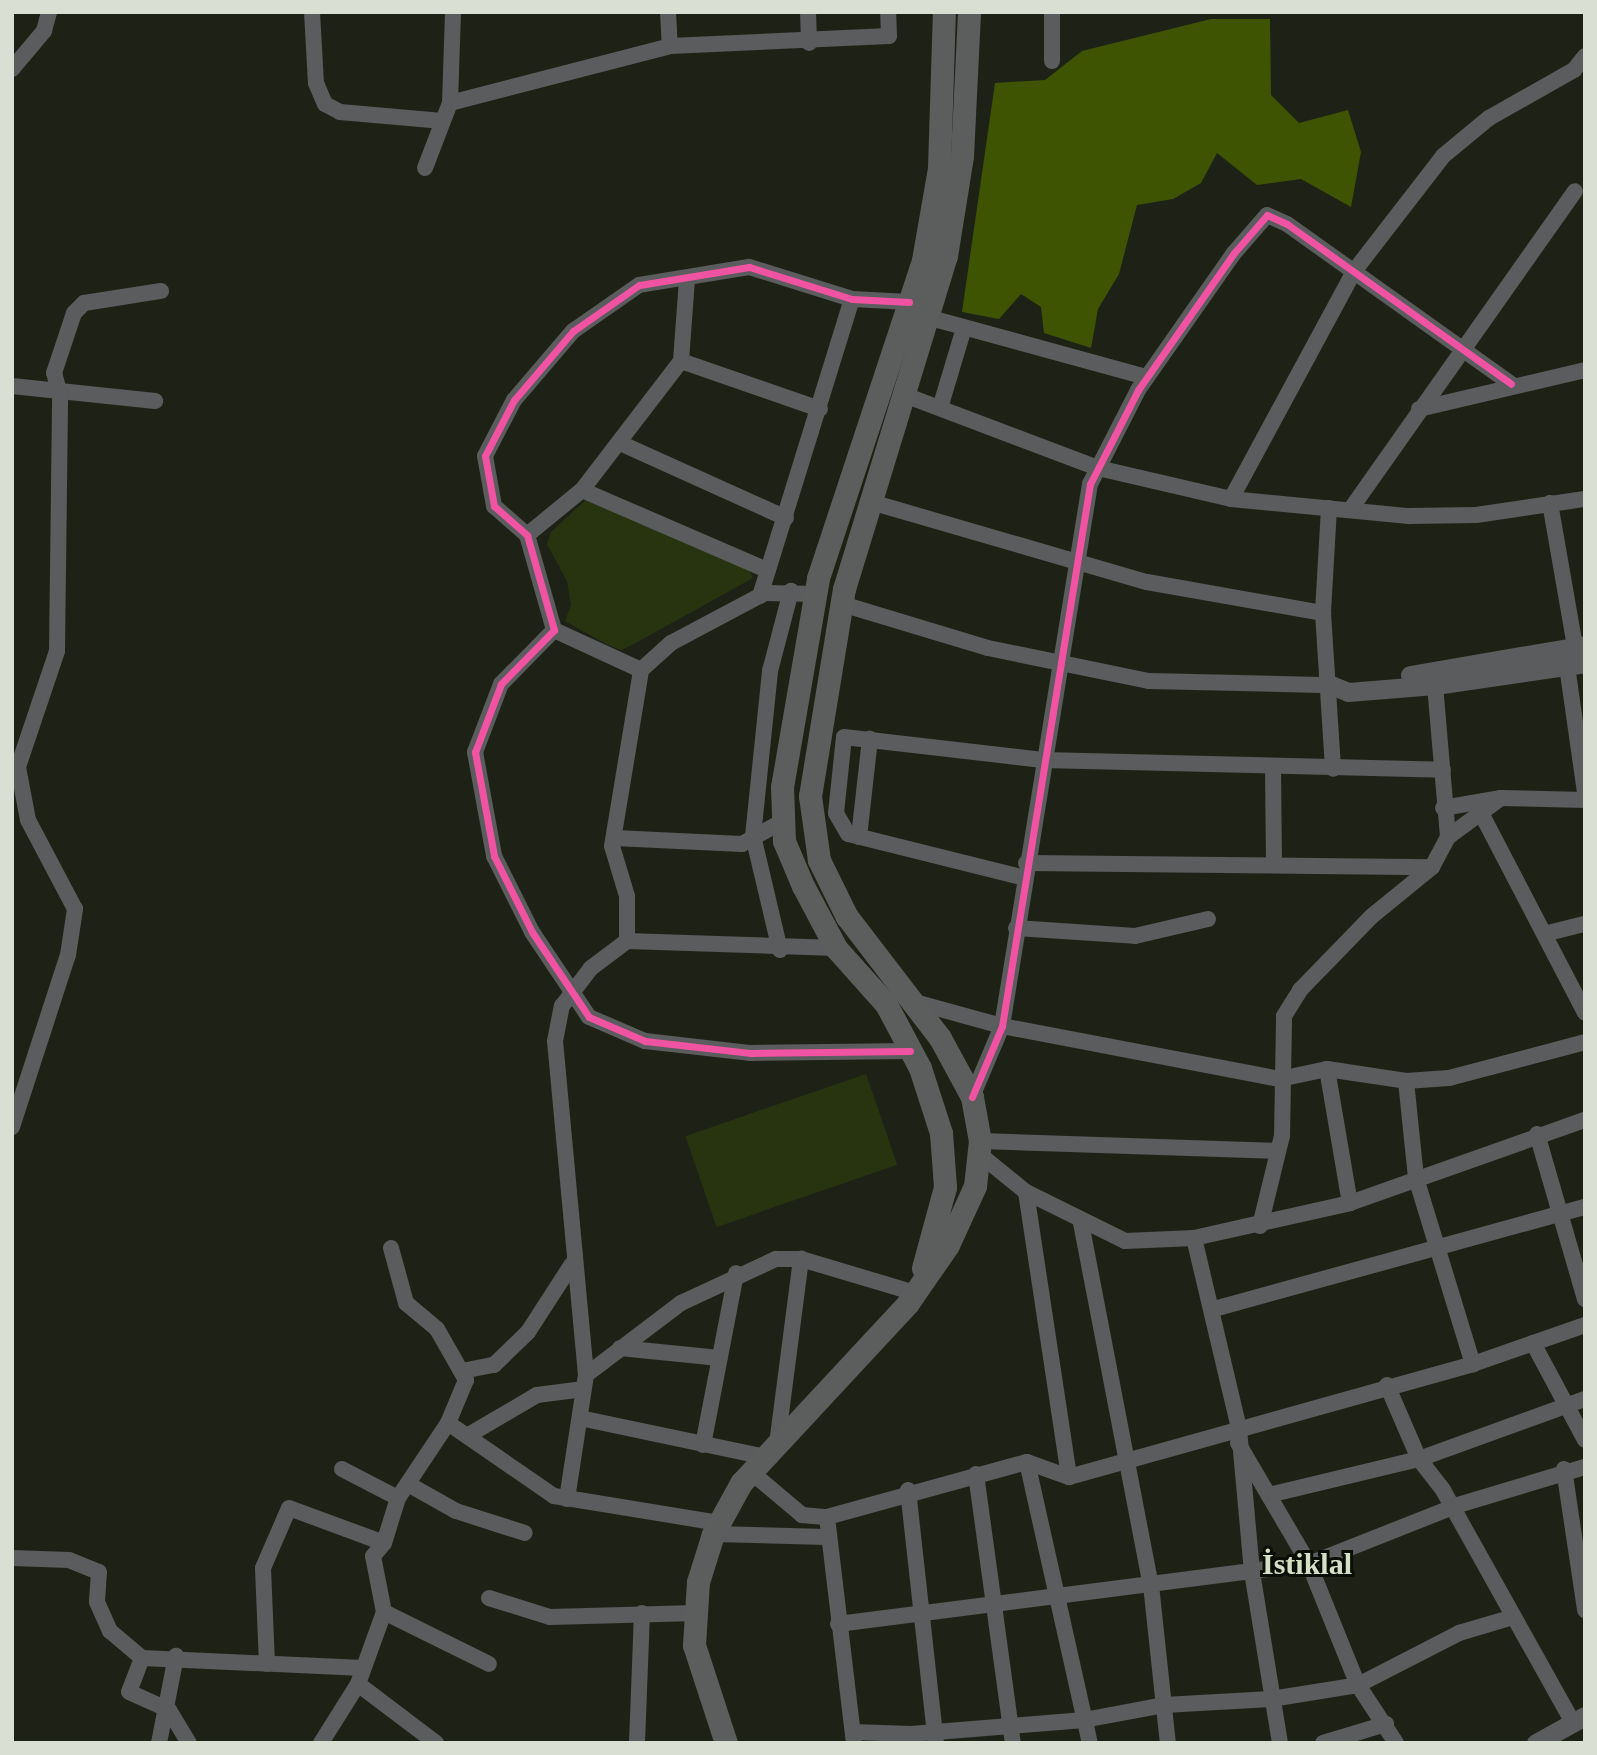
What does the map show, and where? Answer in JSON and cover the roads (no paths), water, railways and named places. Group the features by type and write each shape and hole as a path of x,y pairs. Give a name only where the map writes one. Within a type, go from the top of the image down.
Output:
{"main road":[{"path":"910,1298 931,1248 944,1186 941,1133 911,1051 886,1004 836,948 784,841 782,787 815,594 909,302 939,168 944,12"},
{"path":"726,1743 694,1645 696,1613 716,1529 764,1458 910,1298 948,1245 975,1186 979,1147 972,1097 911,1001 847,917 820,860 810,796 842,604 902,394 946,256 962,156 969,12"}],"street":[{"path":"12,69 44,31 49,12"},
{"path":"312,12 316,83 325,104 340,112 443,121"},
{"path":"425,168 450,103 453,12"},
{"path":"668,12 670,46"},
{"path":"808,12 809,43"},
{"path":"450,103 670,46 809,43 889,36 888,12"},
{"path":"1052,12 1052,61"},
{"path":"1231,499 1355,270 1443,156 1489,118 1574,70 1585,56"},
{"path":"1350,510 1461,348 1575,191"},
{"path":"972,1097 1002,1026 1076,564 1098,468 1147,377 1267,215 1355,270 1511,384"},
{"path":"554,631 527,535 494,506 484,471 514,400 592,313 639,285 749,267 852,299 909,302"},
{"path":"527,535 582,490 681,361 687,279"},
{"path":"12,1127 68,955 75,909 28,820 18,767 57,651 60,395 54,373 74,313 84,303 161,291"},
{"path":"760,596 852,299"},
{"path":"927,317 1147,377"},
{"path":"940,408 964,328"},
{"path":"681,361 820,409"},
{"path":"1419,409 1511,384 1585,370"},
{"path":"12,386 60,395 155,401"},
{"path":"902,394 1098,468 1231,499 1350,510 1476,515 1585,499"},
{"path":"620,443 786,518"},
{"path":"582,490 767,570"},
{"path":"870,502 1076,564 1222,599 1323,613"},
{"path":"1550,503 1578,655 1585,793"},
{"path":"1328,508 1323,613 1331,684 1333,769"},
{"path":"780,950 753,836 770,671 791,591"},
{"path":"627,941 627,897 613,858 641,670 671,643 760,596 791,591 815,594"},
{"path":"842,604 988,649 1149,681 1331,684 1578,655"},
{"path":"554,631 641,670"},
{"path":"554,631 501,684 475,752 494,856 532,932 589,1017 645,1041 751,1053 911,1051"},
{"path":"1331,684 1348,692 1435,685 1578,655"},
{"path":"1435,685 1443,770 1443,808 1448,837"},
{"path":"1432,867 1274,865 1026,871 859,837 848,834 836,813 844,737 1043,760 1443,770"},
{"path":"859,837 870,739"},
{"path":"1273,767 1274,865"},
{"path":"1443,808 1501,798 1585,800"},
{"path":"1261,1226 1279,1151 1284,1016 1300,990 1372,916 1432,867 1448,837 1501,798"},
{"path":"1481,813 1548,933 1585,1013"},
{"path":"615,838 742,844 783,821"},
{"path":"1016,928 1135,936 1208,919"},
{"path":"1548,933 1585,924"},
{"path":"567,1499 585,1382 572,1264 555,1041 571,989 627,941 780,950 836,948"},
{"path":"911,1001 1002,1026 1280,1079 1327,1069 1406,1081 1449,1078 1585,1042"},
{"path":"1327,1069 1350,1203"},
{"path":"1406,1081 1416,1178 1474,1364"},
{"path":"979,1147 1026,1192 1081,1223 1125,1241 1194,1238 1261,1226 1350,1203 1537,1134 1585,1120"},
{"path":"1537,1134 1585,1298"},
{"path":"979,1147 1279,1151"},
{"path":"1026,1192 1069,1477"},
{"path":"1214,1309 1563,1218 1585,1207"},
{"path":"1081,1223 1151,1585 1168,1743"},
{"path":"1194,1238 1214,1309 1238,1435 1252,1572 1280,1743"},
{"path":"321,1743 359,1684 384,1612 373,1556 384,1543 403,1491 464,1394 462,1371 437,1329 406,1303 391,1248"},
{"path":"467,1436 537,1395 585,1382 620,1348 736,1273 776,1259 801,1259 910,1298"},
{"path":"801,1259 764,1458 802,1515 827,1517 908,1490 1027,1462 1069,1477 1238,1435 1387,1385 1474,1364 1585,1325"},
{"path":"462,1371 494,1365 528,1332 572,1264"},
{"path":"703,1445 736,1273"},
{"path":"1533,1343 1565,1408 1585,1440"},
{"path":"620,1348 720,1358"},
{"path":"1387,1385 1419,1459 1451,1507 1513,1617 1569,1727 1536,1743"},
{"path":"1273,1494 1419,1459 1585,1399"},
{"path":"580,1418 764,1458"},
{"path":"448,1423 567,1499 716,1529 826,1537"},
{"path":"1238,1435 1273,1494 1309,1564 1358,1685 1396,1743"},
{"path":"1027,1462 1062,1596 1090,1743"},
{"path":"838,1624 1309,1564 1451,1507 1564,1469 1585,1467"},
{"path":"342,1469 525,1533"},
{"path":"1564,1469 1585,1610"},
{"path":"976,1474 1013,1743"},
{"path":"908,1490 936,1736"},
{"path":"267,1664 263,1568 289,1508 384,1543"},
{"path":"827,1517 826,1537 853,1737 936,1736 1010,1724 1084,1720 1164,1705 1271,1699 1358,1685 1460,1633 1513,1617"},
{"path":"12,1558 69,1560 99,1572 97,1602 110,1631 142,1658 176,1656 267,1664 363,1668"},
{"path":"489,1598 550,1617 696,1613"},
{"path":"384,1612 489,1664"},
{"path":"637,1743 642,1613"},
{"path":"159,1743 169,1710 176,1656"},
{"path":"142,1658 129,1692 169,1710 190,1743"},
{"path":"359,1684 436,1743"},
{"path":"1322,1743 1386,1724"}],"district":[{"name":"İstiklal","path":"1307,1564"}]}
